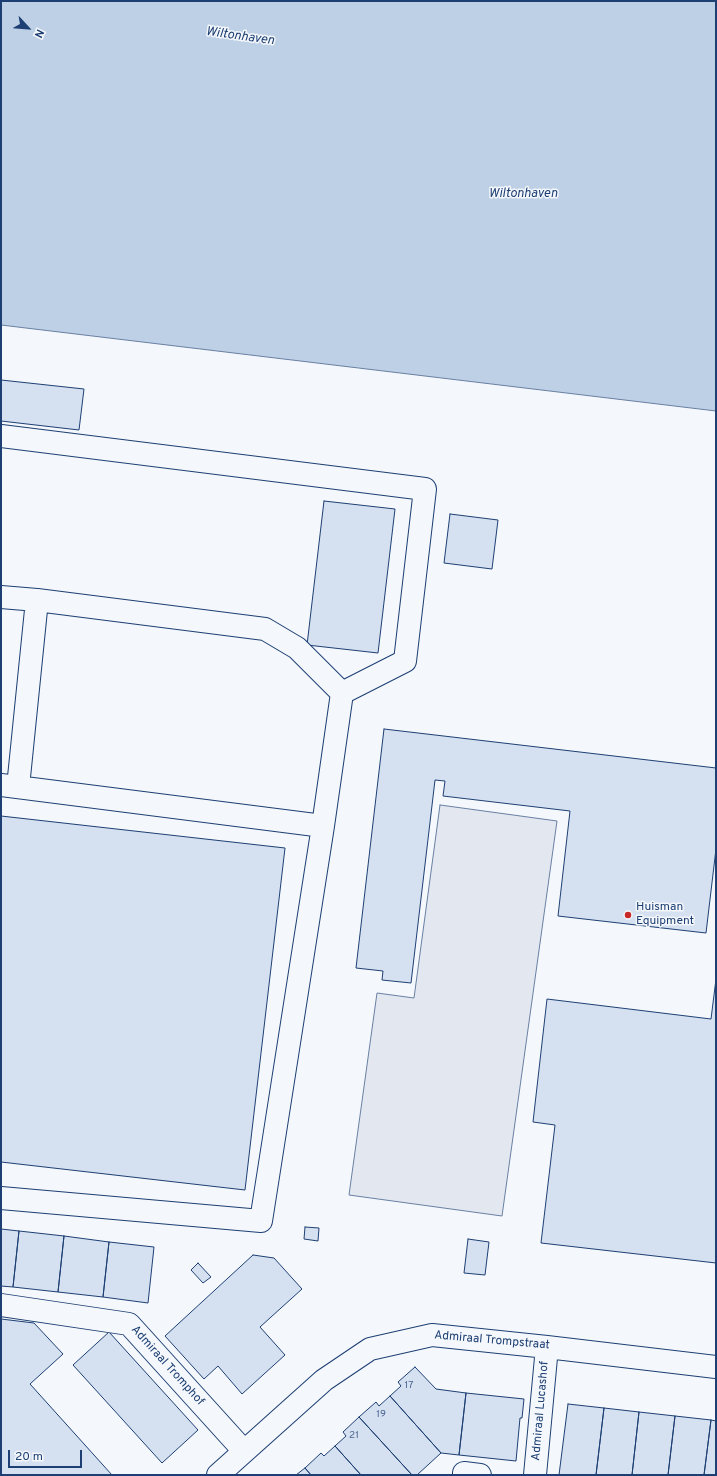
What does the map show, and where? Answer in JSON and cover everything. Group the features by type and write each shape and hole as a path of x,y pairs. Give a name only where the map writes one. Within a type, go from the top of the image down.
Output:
{"street":[{"path":"1,436 425,489 405,661 342,693"},
{"path":"1,597 37,600 265,629 297,648 342,693"},
{"path":"37,600 9,786 323,826"},
{"path":"1,1198 262,1221 342,693"},
{"name":"Admiraal Tromphof","path":"1,1305 129,1324 244,1451"},
{"name":"Admiraal Trompstraat","path":"218,1475 324,1380 370,1349 432,1335 547,1346 716,1367"},
{"name":"Admiraal Lucashof","path":"535,1475 547,1346"}],"shaded area":[{"path":"440,805 557,821 502,1216 349,1195 377,993 414,998"}],"water":[{"name":"Wiltonhaven","path":"1,1 716,1 716,411 1,325"}],"building":[{"path":"1,380 84,389 79,430 1,421"},
{"path":"324,501 395,509 378,653 307,645"},
{"path":"450,514 498,520 492,569 444,563"},
{"path":"384,729 716,768 716,849 706,933 558,916 570,811 443,796 445,781 435,780 411,983 382,980 383,971 356,968"},
{"path":"1,816 285,848 245,1190 1,1162"},
{"path":"716,979 716,1263 541,1243 555,1125 533,1122 547,999 711,1019"},
{"path":"305,1227 319,1228 318,1241 304,1239"},
{"path":"1,1229 19,1231 13,1287 1,1286"},
{"path":"19,1231 64,1236 58,1292 13,1287"},
{"path":"64,1236 109,1242 103,1297 58,1292"},
{"path":"468,1239 489,1242 485,1275 464,1273"},
{"path":"109,1242 154,1247 148,1303 103,1297"},
{"path":"253,1255 274,1258 302,1289 260,1327 285,1355 242,1394 218,1366 204,1379 165,1336"},
{"path":"198,1263 211,1277 203,1283 191,1270"},
{"path":"1,1319 34,1323 63,1354 30,1384 112,1475 1,1475"},
{"path":"109,1332 198,1430 162,1463 73,1365"},
{"path":"415,1367 436,1389 466,1393 459,1455 441,1453 390,1396 401,1386 398,1382"},
{"path":"466,1393 524,1399 522,1418 520,1418 516,1461 459,1455"},
{"path":"390,1396 441,1453 417,1475 412,1475 359,1417 376,1402 379,1406"},
{"path":"568,1404 604,1408 596,1475 559,1475"},
{"path":"604,1408 639,1412 632,1475 596,1475"},
{"path":"639,1412 675,1416 668,1475 632,1475"},
{"path":"675,1416 711,1420 704,1475 668,1475"},
{"path":"359,1417 412,1475 361,1475 335,1446 346,1436 343,1432"},
{"path":"711,1420 716,1421 716,1475 704,1475"},
{"path":"335,1446 361,1475 311,1475 305,1468 321,1453 324,1456"},
{"path":"305,1468 311,1475 296,1475"}],"place":[{"name":"Huisman Equipment","path":"628,915"}]}
